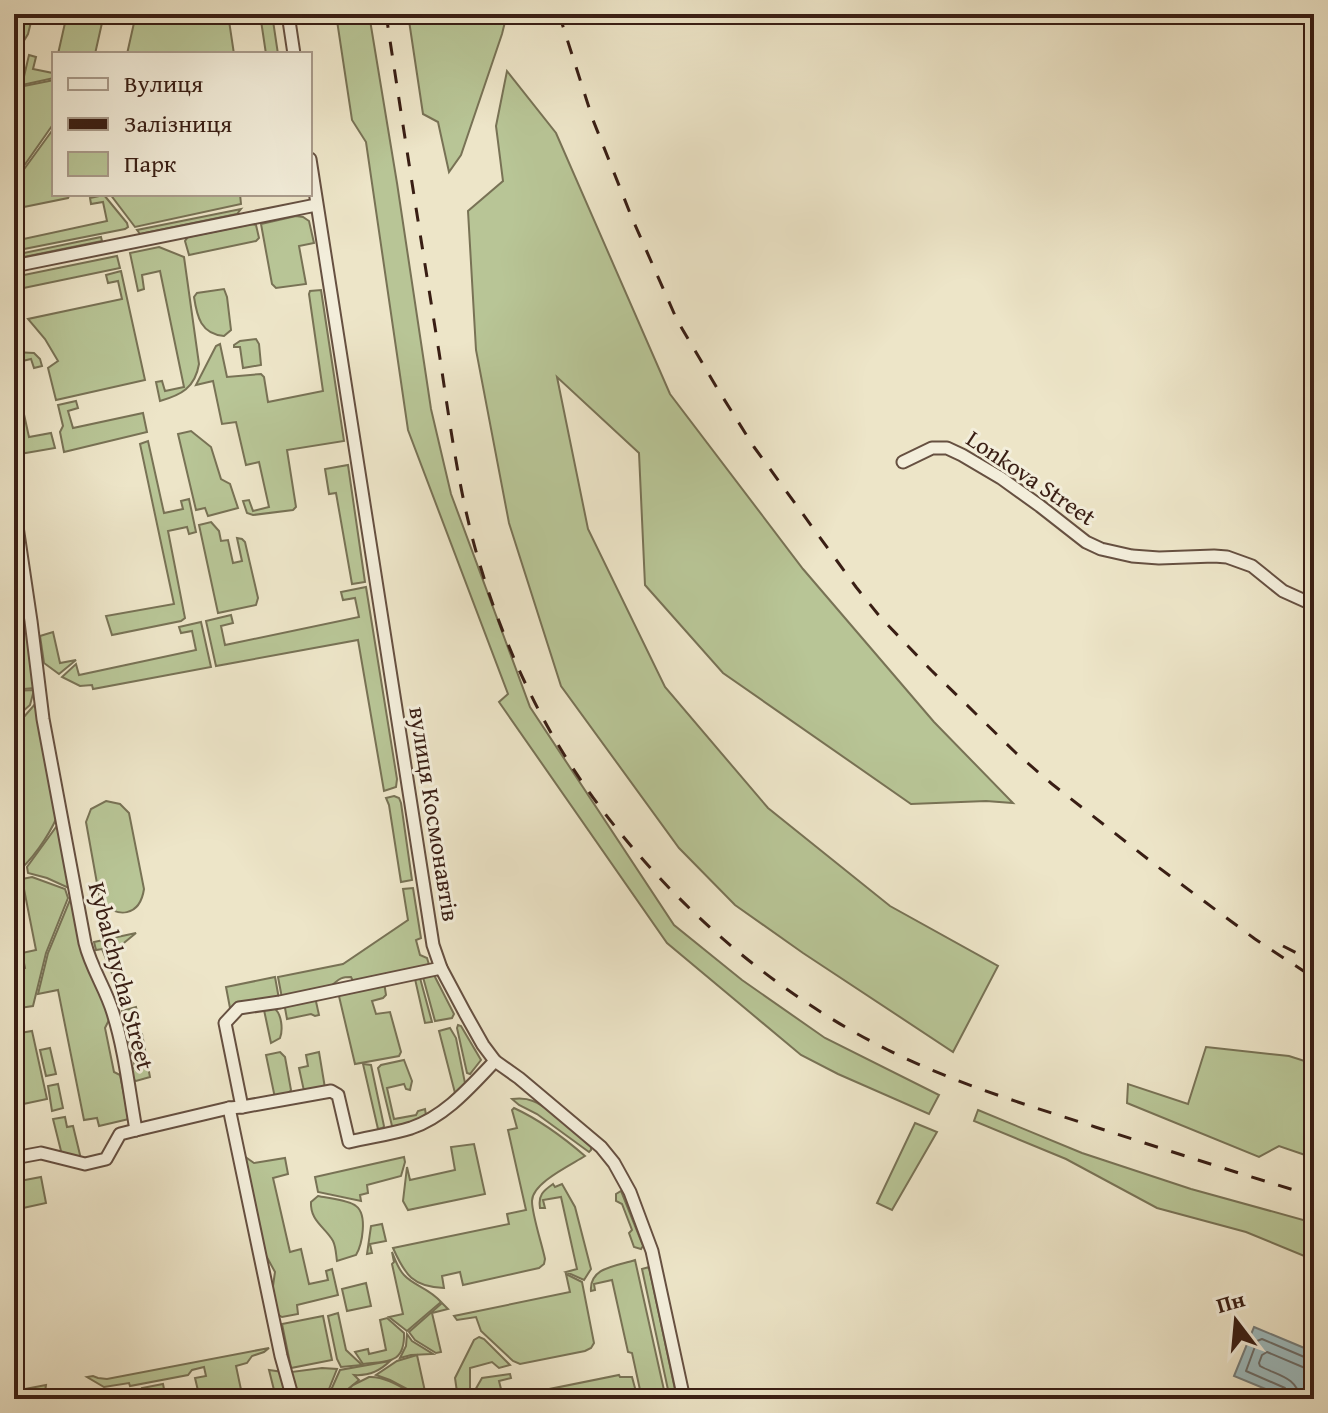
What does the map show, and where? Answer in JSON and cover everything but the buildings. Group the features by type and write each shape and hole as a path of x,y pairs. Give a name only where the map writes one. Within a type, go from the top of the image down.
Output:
{"street":[{"path":"288,14 294,52"},
{"name":"вулиця Космонавтів","path":"312,174 422,882 431,935 441,968 495,1061 581,1128 614,1163 635,1205 652,1251 684,1399"},
{"path":"14,266 316,205"},
{"name":"Lonkova Street","path":"903,462 932,448 947,448 1001,478 1086,542 1101,549 1159,558 1227,557 1252,566 1283,591 1314,605"},
{"name":"Kybalchycha Street","path":"14,506 43,719 83,931 88,956 115,1021 136,1130"},
{"path":"242,1107 225,1023 239,1008 441,968"},
{"path":"14,1158 41,1153 85,1164 106,1159 120,1134 229,1108 331,1091 338,1095 349,1142 412,1127 431,1118 455,1102 495,1061"},
{"path":"229,1108 281,1356 293,1399"}],"green space":[{"path":"14,14 33,14 28,34 14,57"},
{"path":"67,14 104,14 95,52 58,52"},
{"path":"136,14 228,14 234,52 127,52"},
{"path":"260,14 272,14 278,52 266,52"},
{"path":"336,14 369,14 431,409 451,494 530,707 674,925 742,980 825,1038 939,1095 929,1114 801,1055 667,943 499,702 508,694 408,430 366,142 352,120"},
{"path":"408,14 507,14 461,155 449,172 438,122 423,114"},
{"path":"29,55 36,57 33,69 52,73 52,78 22,85"},
{"path":"507,71 556,133 670,394 803,569 934,722 1013,803 911,804 723,673 645,585 639,453 557,377 588,529 665,687 768,808 890,906 998,966 953,1052 735,905 679,848 561,686 509,523 476,350 468,211 503,181 496,126"},
{"path":"52,80 52,126 14,180 14,88"},
{"path":"52,131 52,196 68,198 14,209 14,183"},
{"path":"105,196 128,227 14,251 14,241 107,221 103,202 91,204 90,198"},
{"path":"112,196 240,196 241,204 135,227"},
{"path":"241,209 237,214 140,234 137,230"},
{"path":"296,216 309,221 314,243 299,246 306,284 276,288 272,284 261,224"},
{"path":"256,225 259,238 256,241 189,255 185,241 188,237"},
{"path":"101,237 102,241 14,259 14,255"},
{"path":"159,247 184,257 199,364 194,379 186,389 160,401 156,382 162,381 165,391 184,387 160,271 142,275 144,289 138,291 130,253"},
{"path":"117,256 120,268 14,290 14,277"},
{"path":"121,271 145,380 56,400 48,368 58,361 28,319 122,299 118,281 108,283 106,275"},
{"path":"224,289 231,330 224,336 205,328 194,297 197,293"},
{"path":"321,290 344,441 287,450 296,507 293,510 253,515 247,513 243,501 249,500 253,511 269,507 259,462 246,465 236,422 222,424 213,381 196,385 216,346 220,344 227,377 261,374 268,402 323,391 309,294 310,291"},
{"path":"256,339 261,365 243,368 240,347 234,345"},
{"path":"14,352 34,353 42,366 34,368 31,359 14,363"},
{"path":"14,369 29,437 51,433 55,448 14,455"},
{"path":"76,401 78,408 68,411 73,428 143,413 147,432 64,452 58,405"},
{"path":"191,431 211,447 221,479 230,484 238,508 208,516 205,508 196,510 178,434"},
{"path":"148,441 164,513 183,509 181,501 189,499 196,532 189,534 187,527 168,531 185,618 112,635 106,616 174,604 140,444"},
{"path":"348,465 365,582 352,584 336,493 329,494 325,469"},
{"path":"211,522 219,531 221,541 228,540 233,563 242,561 237,538 245,542 258,598 256,605 218,613 199,525"},
{"path":"366,587 397,779 396,787 384,791 358,640 216,666 206,621 231,615 233,623 221,626 225,645 359,617 355,598 343,600 341,592"},
{"path":"21,588 34,688 14,690 14,590"},
{"path":"201,622 211,667 93,689 92,685 80,686 62,677 76,664 79,675 196,650 192,631 181,633 179,627"},
{"path":"53,632 60,663 76,660 59,674 44,663 40,636"},
{"path":"34,690 30,705 14,719 14,691"},
{"path":"36,703 57,817 39,848 14,874 14,857 17,856 14,839 14,724"},
{"path":"394,796 401,803 412,880 401,882 386,798"},
{"path":"106,801 120,804 129,813 144,889 138,905 127,912 113,911 100,900 86,822 91,809"},
{"path":"59,823 71,889 28,873 27,867"},
{"path":"32,877 65,889 68,898 46,953 33,1006 20,1008 17,997 14,997 14,971 25,968 22,953 36,950 22,879"},
{"path":"413,888 421,938 416,940 420,955 427,958 430,968 354,983 351,977 343,978 324,990 282,998 278,977 343,964 408,920 403,889"},
{"path":"72,895 110,1018 105,1028 114,1072 120,1075 129,1119 99,1126 97,1118 84,1120 58,990 38,994 48,953"},
{"path":"136,933 114,951 117,961 108,964 102,949 96,950 94,942"},
{"path":"120,964 126,1000 122,1003 109,966"},
{"path":"434,975 454,1014 452,1018 435,1021 423,977"},
{"path":"275,977 279,999 230,1008 226,987"},
{"path":"420,978 432,1022 425,1023 415,979"},
{"path":"384,982 386,995 372,1001 376,1014 390,1012 401,1052 399,1056 355,1064 338,992"},
{"path":"315,997 319,1015 287,1019 285,1008 291,1002"},
{"path":"136,1007 140,1024 125,1027 122,1011"},
{"path":"274,1008 280,1018 281,1031 280,1038 271,1043 264,1010"},
{"path":"458,1025 481,1060 470,1074 467,1073"},
{"path":"450,1028 456,1038 465,1083 458,1095 439,1031"},
{"path":"32,1031 47,1099 14,1106 14,1034"},
{"path":"142,1034 150,1077 136,1081 131,1079 129,1071 135,1067 128,1037"},
{"path":"1206,1047 1289,1056 1314,1064 1314,1158 1279,1146 1259,1157 1127,1103 1128,1084 1188,1104"},
{"path":"50,1048 56,1074 46,1076 40,1050"},
{"path":"280,1052 285,1057 291,1090 275,1098 266,1055"},
{"path":"319,1052 325,1088 304,1091 299,1068 308,1066 306,1055"},
{"path":"404,1060 412,1081 410,1090 404,1084 387,1088 394,1119 416,1115 425,1109 426,1115 424,1119 397,1127 392,1126 378,1068"},
{"path":"363,1064 371,1065 383,1128 378,1129"},
{"path":"58,1084 63,1108 52,1111 48,1086"},
{"path":"522,1098 540,1104 563,1121 591,1150 589,1152 512,1099"},
{"path":"514,1108 551,1129 585,1156 553,1175 534,1194 532,1207 544,1264 539,1268 463,1285 460,1272 442,1276 444,1288 417,1282 406,1272 393,1248 509,1224 507,1214 526,1210 508,1130 517,1128"},
{"path":"978,1110 1082,1153 1191,1189 1314,1223 1314,1260 1246,1232 1157,1208 1066,1159 974,1121"},
{"path":"65,1117 67,1127 73,1126 81,1159 62,1155 53,1119"},
{"path":"915,1123 937,1132 892,1210 877,1203"},
{"path":"474,1144 485,1194 408,1210 403,1201 407,1167 410,1180 455,1170 451,1147"},
{"path":"244,1156 254,1163 285,1158 288,1174 273,1178 290,1252 301,1249 309,1284 328,1280 326,1271 332,1269 338,1295 297,1305 298,1314 282,1317 277,1314 272,1293 275,1272 264,1252"},
{"path":"404,1157 401,1176 367,1185 368,1193 360,1195 361,1201 318,1192 315,1177"},
{"path":"41,1177 46,1203 14,1210 14,1182"},
{"path":"553,1184 555,1187 562,1184 575,1207 591,1269 584,1280 566,1272 577,1269 561,1197 543,1200 545,1208 540,1208 542,1194"},
{"path":"621,1191 643,1246 641,1249 634,1247 629,1233 632,1230 622,1204 616,1201 616,1194"},
{"path":"318,1196 348,1202 360,1210 363,1230 356,1255 337,1261 333,1241 311,1209 311,1202"},
{"path":"382,1224 386,1241 370,1244 372,1253 367,1254 371,1226"},
{"path":"392,1252 404,1275 441,1302 407,1331 389,1317 403,1314"},
{"path":"635,1260 666,1399 642,1399 612,1280 594,1284 595,1290 591,1291 594,1277 599,1272"},
{"path":"649,1267 675,1399 670,1399 642,1269"},
{"path":"566,1274 582,1282 594,1343 585,1351 520,1364 481,1331 476,1317 457,1320 454,1316 570,1292"},
{"path":"366,1283 371,1306 347,1311 342,1289"},
{"path":"442,1303 448,1309 432,1313 441,1352 436,1353 415,1340 409,1332"},
{"path":"338,1313 346,1350 362,1365 341,1367 337,1359 328,1316"},
{"path":"323,1316 332,1360 291,1368 282,1324"},
{"path":"387,1318 404,1333 402,1350 393,1359 363,1364 355,1352 368,1349 369,1354 386,1350 380,1320"},
{"path":"407,1334 412,1341 433,1354 400,1358"},
{"path":"479,1337 510,1365 499,1368 492,1362 470,1368 470,1389 465,1399 455,1399 455,1378 474,1340"},
{"path":"269,1348 252,1356 247,1363 236,1366 243,1399 200,1399 195,1378 206,1376 204,1367 192,1370 188,1375 130,1386 129,1383 104,1387 87,1377 107,1379"},
{"path":"417,1355 426,1396 422,1397 376,1375 397,1361"},
{"path":"390,1361 374,1372 354,1375 359,1380 336,1399 327,1399 340,1370"},
{"path":"337,1369 325,1399 295,1399 291,1372"},
{"path":"269,1370 283,1372 291,1399 276,1398"},
{"path":"510,1374 511,1378 499,1381 502,1393 484,1399 470,1399 482,1378"},
{"path":"619,1375 632,1377 638,1399 505,1398"},
{"path":"369,1377 388,1381 419,1397 370,1399 367,1392 369,1399 338,1399 353,1385"},
{"path":"163,1384 166,1399 144,1399 142,1388"},
{"path":"46,1385 43,1394 14,1399 14,1391"}],"water":[{"path":"1254,1327 1314,1352 1314,1399 1290,1399 1234,1376"}],"railway":[{"path":"386,14 451,432 473,539 496,614 527,687 565,756 595,801 629,844 707,924 749,961 840,1024 911,1061 984,1090 1314,1196"},
{"path":"559,14 593,120 677,320 754,447 856,587 931,670 1052,784 1255,939 1314,978"},
{"path":"1283,946 1314,962"}]}
